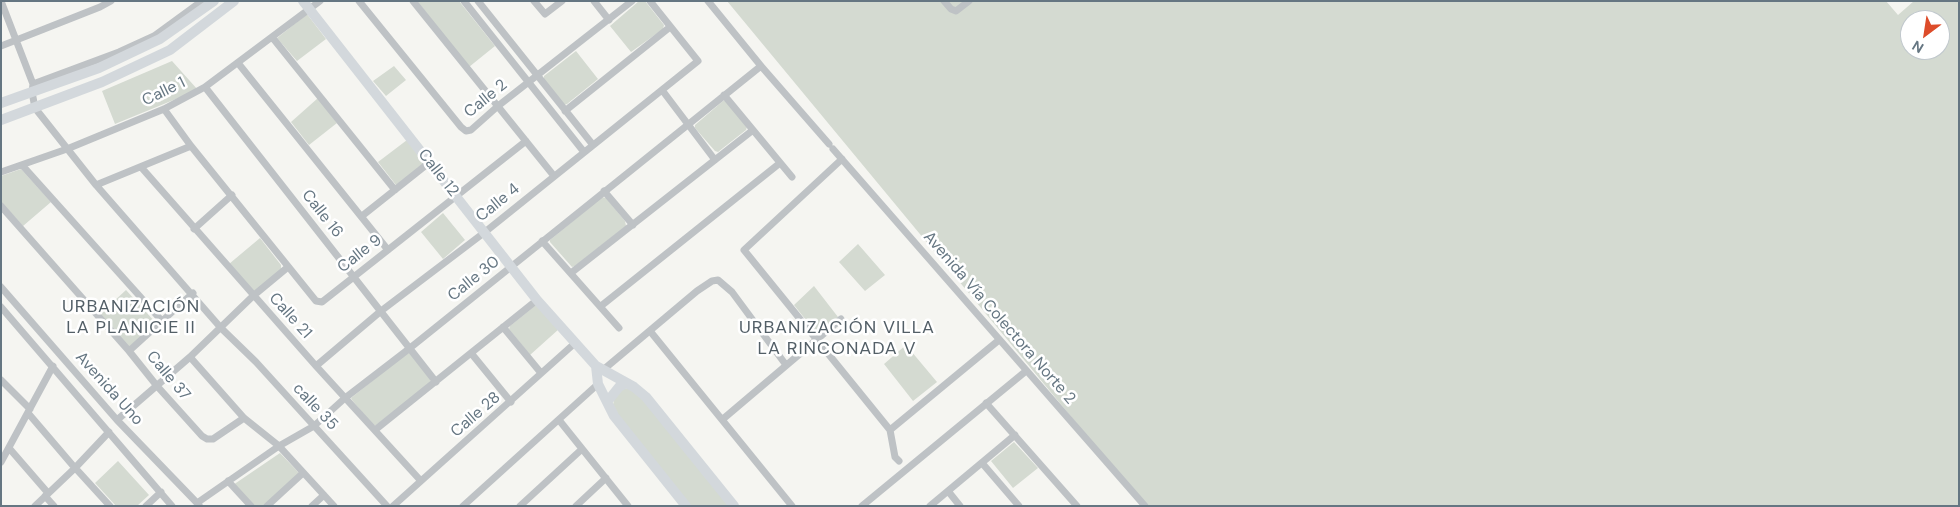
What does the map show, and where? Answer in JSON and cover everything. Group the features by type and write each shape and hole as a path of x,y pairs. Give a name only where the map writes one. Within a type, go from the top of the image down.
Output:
{"street":[{"path":"1,1 32,88 35,108"},
{"path":"1,46 100,8 111,1"},
{"path":"32,88 99,68 160,39 214,1"},
{"path":"1,120 102,82 170,50 234,1"},
{"name":"Calle 1","path":"1,172 67,149 164,109 205,87 238,63 272,37 305,5 320,1"},
{"name":"Calle 2","path":"359,1 466,131 471,130 498,106 632,1"},
{"path":"414,1 554,176"},
{"path":"464,1 584,152"},
{"path":"478,1 538,74 592,145"},
{"path":"534,1 545,14 562,1"},
{"path":"594,1 609,20"},
{"path":"565,111 670,27 650,1"},
{"name":"Avenida Vía Colectora Norte 2","path":"708,1 761,66 1145,506"},
{"path":"944,1 952,9 956,10 969,1"},
{"path":"1,103 154,36 197,3"},
{"name":"Calle 12","path":"305,5 538,300 599,368"},
{"name":"Calle 4","path":"316,366 381,311 485,232 698,61 670,27"},
{"path":"272,37 395,190"},
{"path":"238,63 388,250"},
{"name":"Calle 30","path":"198,504 279,446 314,426 345,398 761,66"},
{"name":"Calle 16","path":"205,87 436,382"},
{"path":"662,90 715,160"},
{"path":"724,96 792,177"},
{"name":"calle 35","path":"35,108 96,185 222,328 387,506"},
{"name":"Calle 9","path":"164,109 191,146 288,267 316,301 322,302 526,141"},
{"path":"571,273 753,130"},
{"path":"96,185 191,146"},
{"path":"842,159 744,250 890,430 895,456 899,461"},
{"path":"362,216 430,162"},
{"path":"601,306 780,163"},
{"path":"22,165 162,321"},
{"name":"Calle 21","path":"141,167 253,296 421,480"},
{"path":"604,191 633,225"},
{"path":"194,230 232,196"},
{"name":"Calle 37","path":"1,206 202,436 207,439 213,439 244,418"},
{"path":"542,241 619,328"},
{"path":"117,420 222,328 253,296 288,267"},
{"path":"599,368 650,331 697,291 712,281 718,280 732,292 786,365"},
{"name":"Avenida Uno","path":"1,287 117,420 198,504"},
{"path":"129,351 193,293"},
{"path":"374,430 538,300"},
{"name":"Avenida Uno","path":"1,307 172,506"},
{"path":"723,419 841,319"},
{"path":"503,327 541,373"},
{"path":"650,331 792,506"},
{"path":"890,430 999,340"},
{"name":"Calle 28","path":"393,506 576,343"},
{"path":"471,353 511,402"},
{"path":"190,357 244,418 279,446 334,506"},
{"path":"1,462 53,366"},
{"path":"599,368 626,382 646,397 734,506"},
{"path":"599,368 598,384 614,416 686,506"},
{"path":"862,506 1026,371"},
{"path":"1,380 29,411 76,470 110,506"},
{"path":"607,402 619,387 626,382"},
{"path":"462,506 598,384"},
{"path":"986,403 1076,506"},
{"path":"559,420 628,506"},
{"path":"35,506 76,470 109,432"},
{"path":"930,506 1015,435"},
{"path":"9,448 54,506"},
{"path":"520,506 582,449"},
{"path":"982,463 1019,506"},
{"path":"267,506 303,473"},
{"path":"578,505 606,478"},
{"path":"228,481 251,506"},
{"path":"146,506 161,492"},
{"path":"948,492 960,506"},
{"path":"312,506 324,495"}],"shaded area":[{"path":"417,1 459,1 495,46 469,67"},
{"path":"639,1 645,1 664,25 663,29 631,52 610,26"},
{"path":"727,1 1886,1 1898,15 1900,13 1900,60 1950,60 1950,10 1904,10 1914,1 1959,1 1959,506 1145,506"},
{"path":"307,14 326,39 297,61 277,38"},
{"path":"576,51 598,79 564,105 544,80 544,76"},
{"path":"172,61 198,90 115,124 102,91"},
{"path":"394,66 406,80 386,96 373,81"},
{"path":"318,98 337,123 309,145 291,122"},
{"path":"723,101 726,101 747,127 746,130 718,152 695,128 695,125"},
{"path":"407,140 424,161 423,165 396,185 378,162"},
{"path":"21,169 51,202 23,226 1,202 1,176"},
{"path":"602,197 606,198 625,221 626,226 572,267 550,240"},
{"path":"443,213 465,240 443,259 421,232"},
{"path":"260,238 281,265 281,269 253,291 229,264"},
{"path":"858,244 885,275 865,291 839,262"},
{"path":"814,286 838,317 817,334 794,305"},
{"path":"126,290 155,322 154,326 129,347 100,314"},
{"path":"536,305 559,329 530,355 509,329 510,326"},
{"path":"906,345 937,382 913,401 884,364"},
{"path":"408,352 411,353 431,379 430,383 376,425 373,425 351,398"},
{"path":"626,388 637,392 730,506 689,506 616,415 613,405 615,394"},
{"path":"1014,442 1038,468 1013,488 991,461"},
{"path":"280,453 300,474 264,506 253,506 233,485"},
{"path":"118,461 149,495 137,506 116,506 95,483"}],"district":[{"name":"URBANIZACIÓN LA PLANICIE II","path":"131,317"},
{"name":"URBANIZACIÓN VILLA LA RINCONADA V","path":"837,338"}]}
